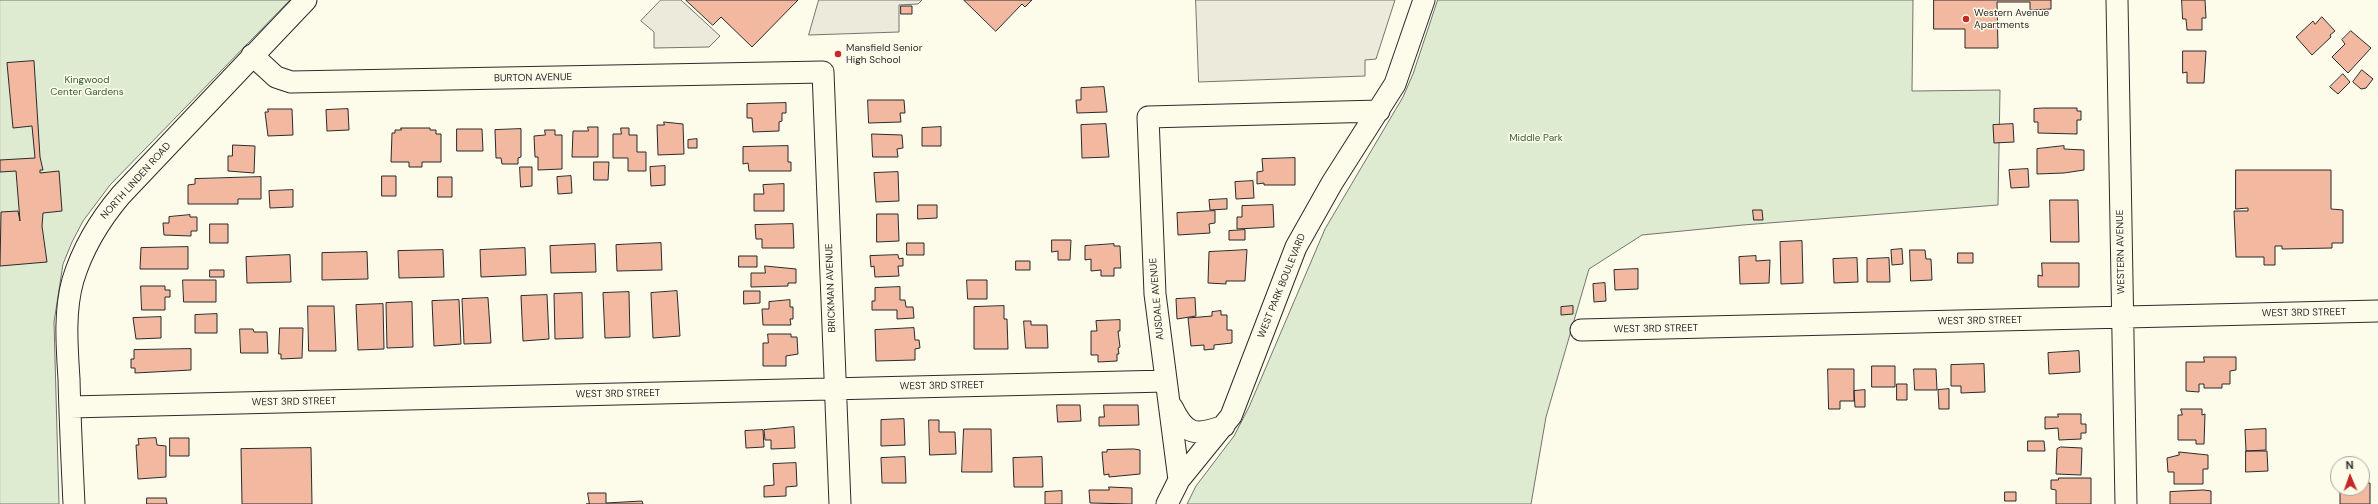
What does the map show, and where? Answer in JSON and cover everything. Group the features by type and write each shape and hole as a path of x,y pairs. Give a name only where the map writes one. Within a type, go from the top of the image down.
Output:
{"street":[{"name":"NORTH LINDEN ROAD","path":"74,504 68,302 73,280 86,245 105,214 121,196 306,0"},
{"name":"WEST PARK BOULEVARD","path":"1167,504 1179,480 1224,426 1236,406 1296,247 1332,183 1379,111 1402,68 1424,0"},
{"name":"WESTERN AVENUE","path":"2117,0 2126,504"},
{"name":"BURTON AVENUE","path":"252,56 276,77 291,82 823,72"},
{"name":"BRICKMAN AVENUE","path":"823,72 834,389 840,504"},
{"name":"AUSDALE AVENUE","path":"1179,480 1155,294 1148,117 1379,111"},
{"name":"WEST 3RD STREET","path":"1581,330 2378,311"},
{"name":"WEST 3RD STREET","path":"70,407 834,389 1167,390"},
{"path":"1167,390 1178,420 1186,428 1195,433 1205,433 1224,426"}],"green space":[{"name":"Kingwood Center Gardens","path":"0,0 290,0 110,185 83,221 72,242 63,264 54,322 59,504 0,504"},
{"name":"Middle Park","path":"1438,0 1913,0 1912,91 2000,90 1998,205 1743,225 1642,235 1589,269 1546,417 1531,504 1187,504 1196,486 1234,436 1249,407 1325,229 1403,97 1413,74"}],"shaded area":[{"path":"661,0 681,0 720,36 709,47 654,48 654,32 641,21"},
{"path":"819,0 922,0 918,4 899,5 899,32 809,35"},
{"path":"1196,0 1395,0 1376,59 1365,60 1365,76 1199,82"}],"building":[{"path":"686,0 798,0 752,47 721,17 713,25"},
{"path":"964,0 1032,0 1025,7 1022,4 996,31"},
{"name":"Western Avenue Apartments","path":"1934,0 2051,0 2051,9 2030,10 2030,2 1997,2 1998,48 1965,48 1965,29 1934,29"},
{"path":"2182,0 2205,0 2206,18 2202,18 2202,30 2187,30 2186,19 2183,19"},
{"path":"901,6 912,6 912,14 901,14"},
{"path":"2322,17 2335,31 2330,35 2331,37 2312,55 2296,37 2313,21 2315,24"},
{"path":"2351,31 2371,48 2348,73 2332,57 2345,44 2342,40"},
{"path":"2183,51 2206,51 2204,83 2187,83 2187,72 2183,73"},
{"path":"34,61 40,157 43,170 40,170 40,173 59,171 62,211 43,213 42,226 47,262 0,266 1,212 18,211 20,221 16,171 0,172 0,160 35,158 32,126 13,128 7,63"},
{"path":"2362,70 2373,79 2366,88 2361,89 2353,82"},
{"path":"2343,74 2350,82 2338,94 2330,87"},
{"path":"1104,87 1107,112 1077,113 1076,100 1081,100 1081,88"},
{"path":"868,100 904,100 905,113 900,113 901,122 869,123"},
{"path":"786,103 786,113 782,113 782,121 779,122 779,131 753,132 752,118 747,118 747,104"},
{"path":"2077,108 2077,111 2081,111 2081,120 2077,120 2077,134 2038,133 2038,122 2034,122 2034,109"},
{"path":"268,109 292,109 293,135 268,136 265,112 268,112"},
{"path":"348,109 349,130 327,131 326,110"},
{"path":"664,122 683,124 684,154 658,155 657,125 664,125"},
{"path":"1106,124 1109,157 1082,158 1081,125"},
{"path":"2013,124 2014,142 1994,143 1993,125"},
{"path":"588,127 598,127 598,157 572,157 573,131 588,131"},
{"path":"941,127 941,146 922,146 922,128"},
{"path":"401,128 430,128 430,130 436,130 436,134 441,134 441,162 422,162 422,167 409,167 409,162 391,162 392,133 395,133 395,130 401,130"},
{"path":"621,128 629,128 629,135 637,135 637,152 646,152 646,171 628,171 628,158 613,158 613,134 621,134"},
{"path":"457,129 482,129 483,151 457,151"},
{"path":"521,129 521,157 518,158 518,164 502,164 501,158 496,158 495,130"},
{"path":"545,130 555,130 555,135 562,135 562,169 538,170 538,157 535,157 534,136 545,135"},
{"path":"872,134 902,135 903,148 897,149 898,157 873,157"},
{"path":"697,139 697,148 688,148 688,140"},
{"path":"233,145 255,146 254,173 228,171 228,156 232,156"},
{"path":"788,146 788,162 791,162 791,171 749,171 748,163 743,164 743,147"},
{"path":"2064,146 2064,149 2084,150 2084,170 2064,173 2037,174 2037,149"},
{"path":"1295,158 1295,185 1257,184 1257,172 1263,171 1262,159"},
{"path":"594,162 609,162 608,180 594,180"},
{"path":"665,166 665,185 651,186 650,167"},
{"path":"520,167 532,167 532,186 521,187"},
{"path":"2028,169 2029,187 2011,188 2009,170"},
{"path":"2236,170 2331,170 2331,209 2343,210 2343,243 2332,243 2332,248 2282,249 2282,246 2275,246 2275,265 2264,265 2264,257 2236,257 2234,211 2248,211 2248,208 2236,209"},
{"path":"898,172 899,201 876,202 874,173"},
{"path":"382,176 396,176 396,196 382,196"},
{"path":"571,176 572,193 558,194 557,177"},
{"path":"261,177 261,199 238,199 238,204 188,204 188,185 195,184 195,179"},
{"path":"438,177 452,177 452,197 438,197"},
{"path":"1253,181 1254,198 1236,199 1235,182"},
{"path":"784,184 784,211 754,211 754,194 764,194 763,185"},
{"path":"293,190 293,207 270,208 269,191"},
{"path":"1227,199 1227,209 1210,210 1209,200"},
{"path":"2050,200 2078,200 2079,242 2051,242"},
{"path":"918,205 937,205 937,218 918,219"},
{"path":"1273,205 1274,227 1237,229 1237,217 1242,217 1242,206"},
{"path":"1753,210 1762,210 1763,220 1754,220"},
{"path":"1215,211 1215,223 1209,224 1210,233 1178,235 1177,213"},
{"path":"877,214 898,214 899,241 877,242"},
{"path":"190,215 190,217 197,217 197,231 191,231 191,236 164,235 163,223 169,223 169,217"},
{"path":"210,224 228,224 228,243 210,243"},
{"path":"793,224 794,248 762,248 762,239 756,239 755,225"},
{"path":"1245,230 1245,240 1229,240 1229,231"},
{"path":"1052,240 1071,240 1070,260 1058,260 1058,251 1052,252"},
{"path":"1802,241 1803,283 1781,284 1780,242"},
{"path":"661,243 662,270 617,271 616,245"},
{"path":"907,243 924,243 924,255 907,255"},
{"path":"595,244 596,272 551,273 550,246"},
{"path":"1114,244 1114,246 1120,246 1121,268 1114,268 1114,276 1101,276 1101,270 1091,271 1091,259 1085,260 1085,246"},
{"path":"188,247 188,269 140,269 141,248"},
{"path":"525,248 526,275 481,277 480,250"},
{"path":"1902,249 1903,264 1892,265 1891,250"},
{"path":"443,250 444,277 399,278 398,251"},
{"path":"1247,250 1245,281 1226,281 1226,284 1208,283 1209,252"},
{"path":"1910,250 1925,250 1926,259 1931,259 1932,280 1911,281"},
{"path":"367,252 368,279 322,280 322,253"},
{"path":"1958,253 1973,253 1973,263 1958,263"},
{"path":"290,255 291,282 247,283 246,257"},
{"path":"898,255 899,259 903,258 903,266 898,266 899,276 875,277 874,266 871,267 870,256"},
{"path":"739,256 757,256 757,267 739,267"},
{"path":"1756,256 1756,261 1770,260 1769,283 1740,284 1739,257"},
{"path":"1857,258 1858,282 1834,283 1833,259"},
{"path":"1889,258 1890,282 1867,282 1867,259"},
{"path":"1016,261 1030,261 1030,270 1016,270"},
{"path":"2042,263 2079,263 2079,287 2038,287 2038,275 2042,276"},
{"path":"765,266 796,269 796,283 788,283 788,286 751,287 751,273 765,273"},
{"path":"1638,269 1638,289 1615,290 1614,270"},
{"path":"210,270 224,270 224,277 210,277"},
{"path":"183,280 216,280 216,302 184,302"},
{"path":"967,280 987,280 987,299 968,299"},
{"path":"1605,283 1606,301 1594,302 1593,284"},
{"path":"141,286 165,286 165,290 170,290 170,297 165,297 165,310 142,310"},
{"path":"900,287 900,300 905,300 906,307 913,307 914,318 897,319 897,310 872,310 872,301 875,301 875,288"},
{"path":"677,291 680,336 653,338 651,293"},
{"path":"744,291 760,291 760,303 744,304"},
{"path":"629,292 630,337 605,338 603,293"},
{"path":"582,293 583,338 555,339 554,294"},
{"path":"547,295 549,339 523,341 521,296"},
{"path":"488,298 491,343 464,344 462,299"},
{"path":"1195,298 1196,316 1177,319 1176,299"},
{"path":"459,300 461,344 434,346 432,301"},
{"path":"790,300 790,307 793,307 793,319 790,319 791,325 763,325 762,309 769,309 769,302"},
{"path":"412,302 413,347 387,348 386,303"},
{"path":"383,304 384,349 358,350 356,305"},
{"path":"308,306 334,306 336,351 309,351"},
{"path":"1004,306 1004,319 1007,319 1008,349 974,349 974,307"},
{"path":"1573,306 1573,314 1561,315 1561,307"},
{"path":"1221,311 1221,315 1227,315 1227,330 1232,330 1232,343 1214,345 1214,349 1204,350 1204,345 1191,346 1188,318 1212,316 1212,312"},
{"path":"217,314 217,333 195,333 195,315"},
{"path":"161,317 161,338 136,339 133,318"},
{"path":"1120,320 1120,331 1118,331 1120,347 1118,348 1119,354 1117,354 1117,361 1098,362 1098,355 1091,355 1091,331 1097,331 1096,321"},
{"path":"1024,321 1031,321 1031,325 1047,325 1048,348 1026,348"},
{"path":"280,328 303,328 302,358 281,359 281,354 279,354"},
{"path":"914,328 915,340 919,340 920,348 915,349 915,360 876,361 875,330"},
{"path":"240,329 253,329 254,332 267,332 268,353 241,353"},
{"path":"768,334 791,334 791,337 797,337 798,354 786,356 786,366 763,366 763,343 768,343"},
{"path":"191,349 191,370 135,373 135,368 131,368 131,359 134,359 134,350"},
{"path":"2079,351 2080,372 2049,374 2048,353"},
{"path":"2204,357 2236,357 2236,370 2230,371 2230,384 2222,384 2222,388 2204,388 2204,384 2199,384 2199,392 2186,391 2186,362 2204,362"},
{"path":"1984,364 1985,392 1961,393 1961,386 1951,386 1951,365"},
{"path":"1872,366 1895,366 1895,387 1872,387"},
{"path":"1828,369 1854,369 1854,401 1840,401 1840,409 1829,409"},
{"path":"1914,369 1936,369 1937,390 1915,390"},
{"path":"1897,384 1907,384 1907,400 1897,400"},
{"path":"1949,389 1949,409 1939,409 1938,390"},
{"path":"1865,390 1865,407 1855,407 1854,391"},
{"path":"1057,405 1080,405 1081,421 1058,422"},
{"path":"1104,405 1138,405 1139,425 1099,426 1099,417 1104,417"},
{"path":"2181,409 2202,409 2202,415 2205,414 2204,444 2196,444 2196,440 2178,440 2178,415 2182,415"},
{"path":"2058,414 2081,414 2081,424 2086,424 2086,433 2081,433 2081,439 2059,440 2058,428 2045,429 2045,417 2058,417"},
{"path":"904,419 905,445 881,446 881,420"},
{"path":"929,420 939,420 939,432 955,432 956,454 930,455"},
{"path":"794,427 795,448 771,449 771,440 765,440 764,430"},
{"path":"964,429 991,429 992,472 962,472"},
{"path":"2266,429 2266,450 2246,451 2245,430"},
{"path":"763,430 764,447 746,448 745,431"},
{"path":"156,438 157,445 166,446 166,477 138,479 136,445 139,445 138,439"},
{"path":"170,438 189,438 189,456 170,456"},
{"path":"2028,441 2044,441 2045,451 2028,451"},
{"path":"2061,447 2082,448 2081,475 2056,474 2057,449"},
{"path":"311,448 312,504 242,504 241,449"},
{"path":"1107,450 1140,450 1140,474 1109,477 1109,474 1104,475 1102,452 1107,452"},
{"path":"2246,451 2267,451 2268,471 2246,472"},
{"path":"2179,452 2208,455 2208,469 2203,469 2203,484 2174,484 2174,472 2168,472 2167,458 2179,455"},
{"path":"905,457 906,483 882,483 881,458"},
{"path":"1042,457 1043,487 1014,487 1013,458"},
{"path":"796,463 797,486 786,487 786,496 764,497 764,486 774,485 773,464"},
{"path":"2059,478 2091,478 2091,504 2056,504 2056,490 2051,489 2051,480 2058,480"},
{"path":"1109,487 1132,488 1132,504 1090,503 1089,490 1109,490"},
{"path":"1062,491 1062,504 1045,504 1045,492"},
{"path":"2211,491 2211,504 2170,504 2170,492"},
{"path":"2005,492 2016,492 2016,501 2005,501"},
{"path":"588,493 606,493 606,503 642,501 643,504 589,504"},
{"path":"2340,496 2370,496 2370,504 2340,504"},
{"path":"147,498 166,498 167,504 147,504"}],"place":[{"name":"Western Avenue Apartments","path":"1966,19"},
{"name":"Mansfield Senior High School","path":"838,54"}]}
